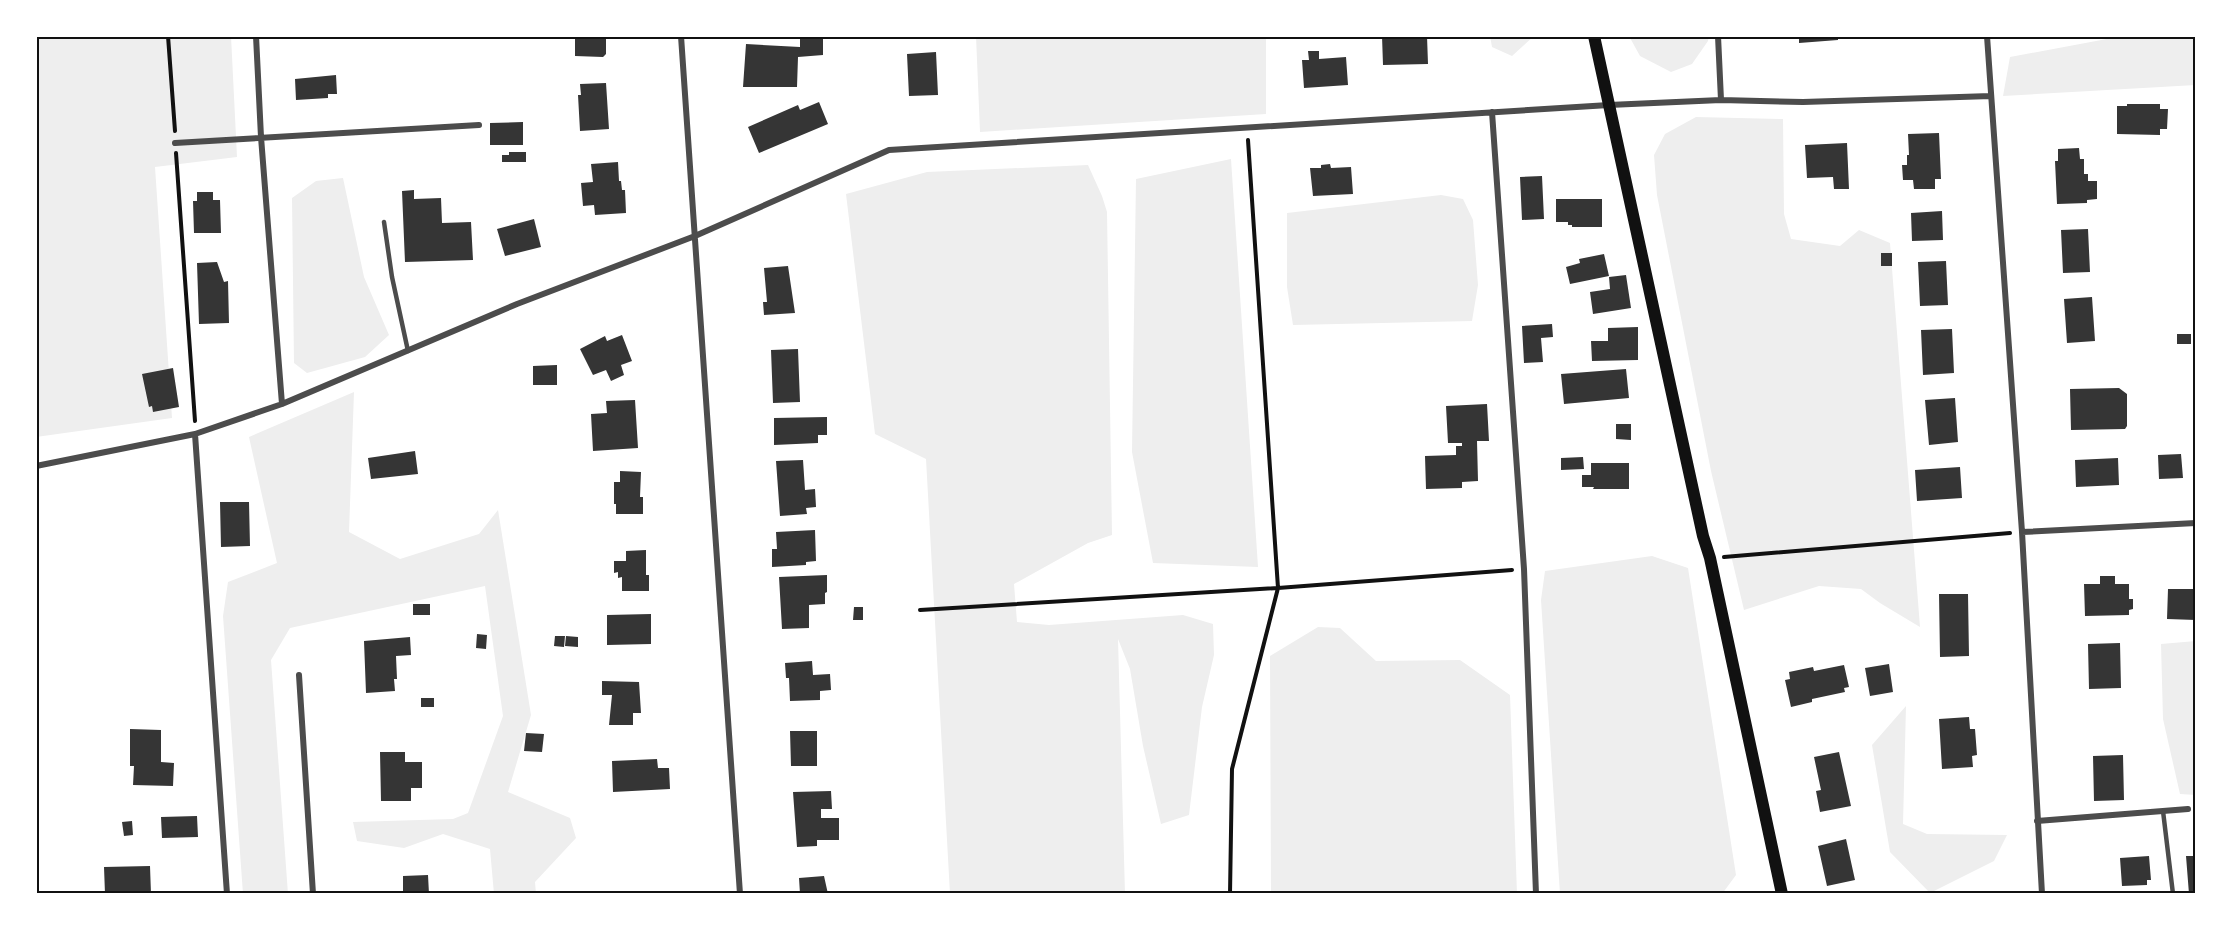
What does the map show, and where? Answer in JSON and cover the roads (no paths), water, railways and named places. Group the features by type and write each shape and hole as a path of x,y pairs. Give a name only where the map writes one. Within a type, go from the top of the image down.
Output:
{"main road":[{"path":"1594,36 1782,894"}],"street":[{"path":"256,36 261,137 282,404"},
{"path":"681,36 740,894"},
{"path":"1718,36 1721,100"},
{"path":"1987,36 2022,532 2042,894"},
{"path":"36,465 195,434 282,404 517,304 695,236 889,150 1609,105 1721,100 1803,102 1991,96"},
{"path":"1492,112 1524,569 1536,894"},
{"path":"176,143 479,125"},
{"path":"195,434 227,894"},
{"path":"2022,532 2196,523"},
{"path":"299,675 313,894"},
{"path":"2037,821 2188,809"}],"lane":[{"path":"384,222 392,277 408,351"},
{"path":"2163,811 2173,894"}]}
